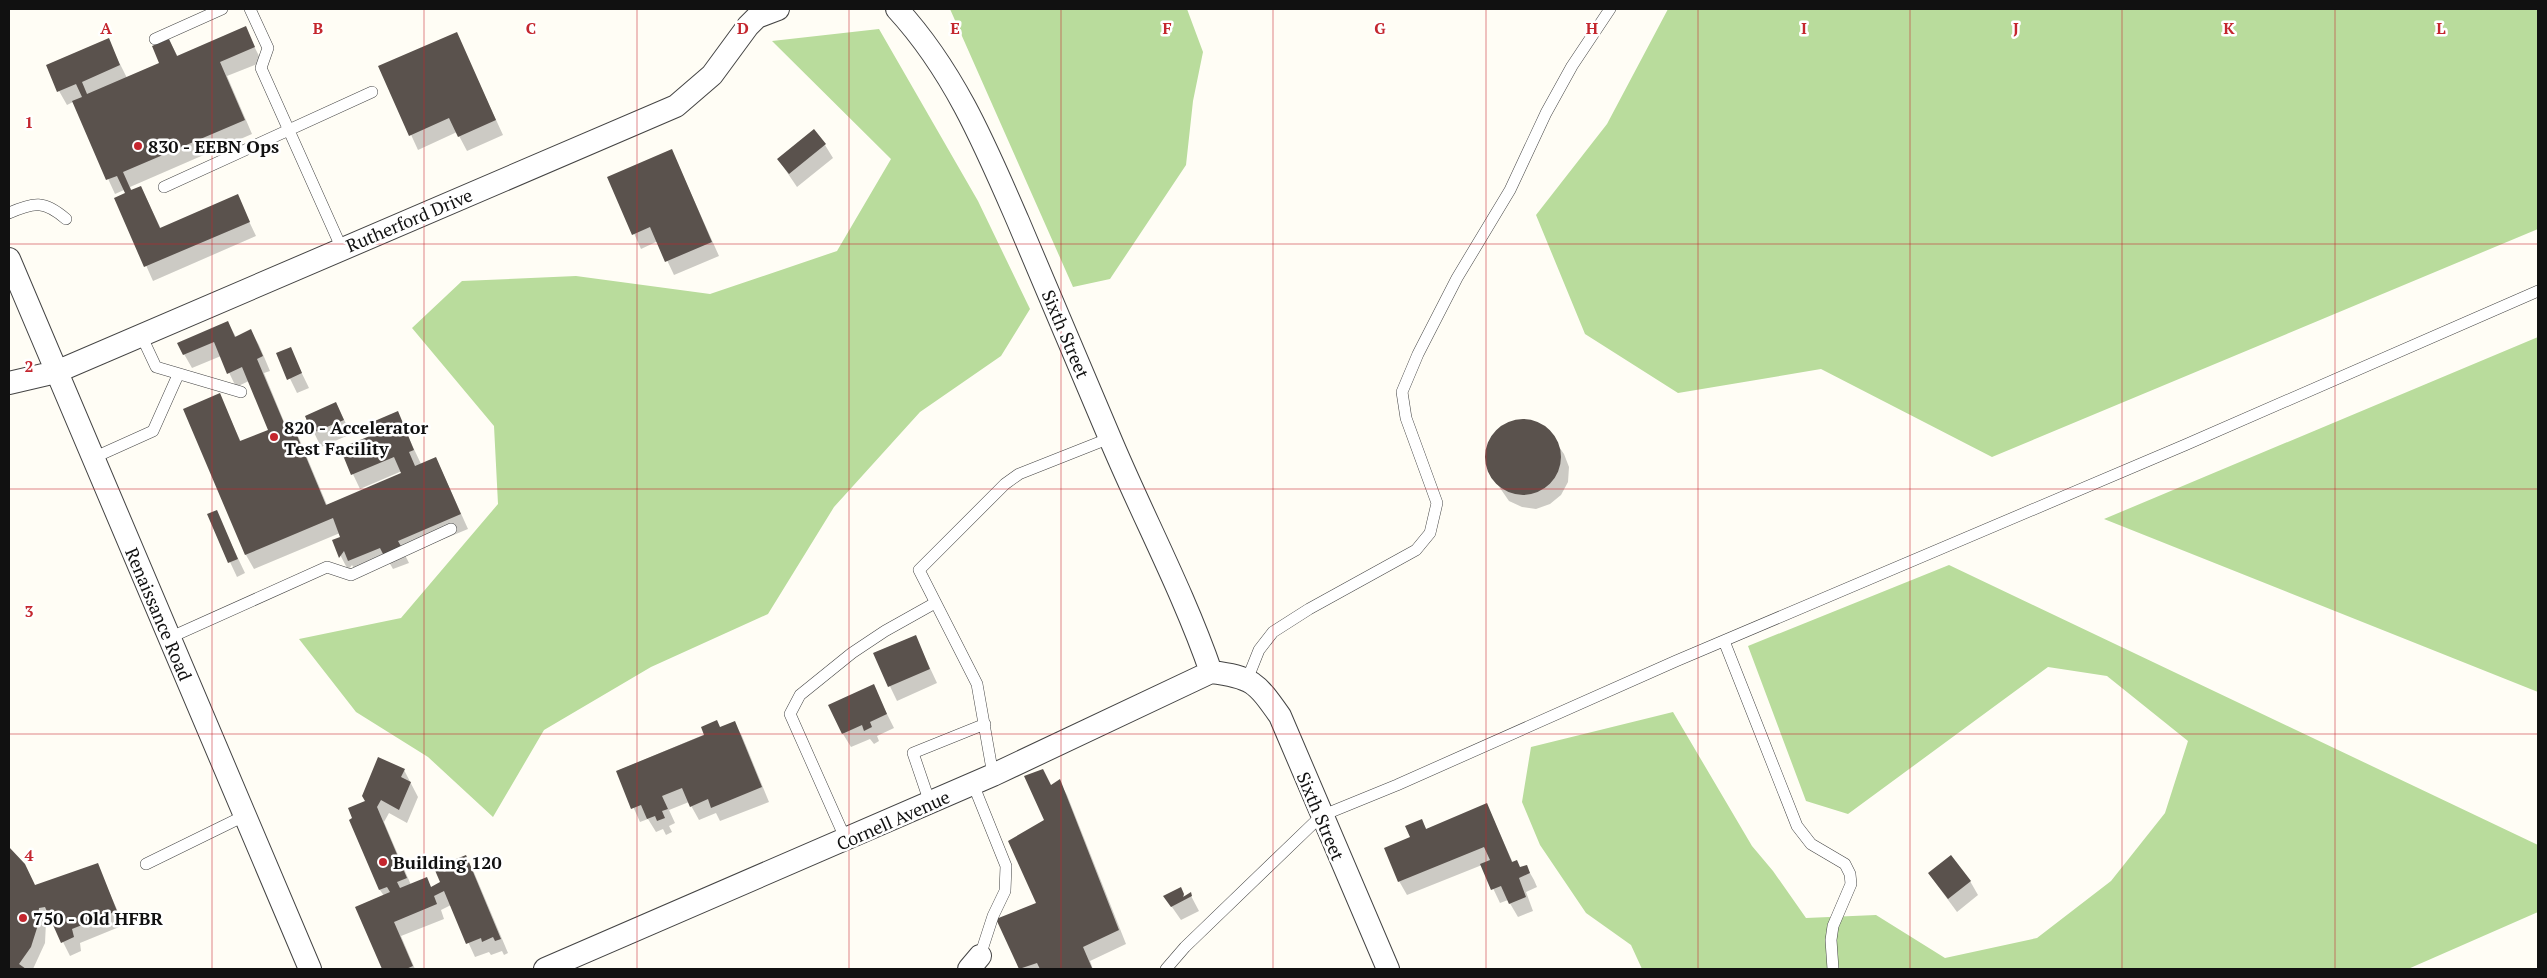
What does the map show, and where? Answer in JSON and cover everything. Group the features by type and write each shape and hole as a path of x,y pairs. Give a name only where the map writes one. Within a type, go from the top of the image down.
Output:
{"street":[{"name":"Rutherford Drive","path":"9,383 56,372 676,106 712,75 748,26 757,17 778,9"},
{"name":"Sixth Street","path":"897,9 924,40 954,84 982,138 1110,438 1199,637 1211,672"},
{"name":"Renaissance Road","path":"9,261 310,969"},
{"path":"1211,672 1243,678"},
{"name":"Cornell Avenue","path":"545,969 993,776 1211,672"},
{"name":"Sixth Street","path":"1243,678 1259,687 1280,716 1321,816 1388,969"}],"lane":[{"path":"155,38 222,9"},
{"path":"250,9 268,48 261,68 342,249"},
{"path":"1243,678 1259,650 1273,632 1309,609 1416,550 1430,534 1437,503 1406,418 1402,392 1418,354 1458,278 1510,190 1546,113 1572,66 1610,9"},
{"path":"164,187 372,92"},
{"path":"9,214 28,205 51,206 66,219"},
{"path":"1166,969 1185,947 1321,816 1397,785 1724,640 2185,446 2538,291"},
{"path":"141,335 156,367 240,392"},
{"path":"93,458 154,431 178,374"},
{"path":"993,776 977,684 919,570 1004,484 1019,474 1110,438"},
{"path":"169,638 327,567 350,575 452,529"},
{"path":"846,840 790,714 800,695 852,653 885,631 935,603"},
{"path":"1724,640 1798,826 1810,844 1845,864 1850,874 1851,884 1833,926 1830,940 1833,969"},
{"path":"930,803 913,753 985,724"},
{"path":"973,784 1006,866 1005,891 974,963"},
{"path":"146,864 244,816"}],"green space":[{"path":"950,9 1187,9 1203,52 1193,101 1186,165 1110,279 1073,287"},
{"path":"1668,9 2538,9 2538,229 1992,457 1821,369 1678,393 1585,334 1536,215 1607,124"},
{"path":"879,29 978,201 1030,309 1001,356 920,412 834,507 768,614 651,667 544,730 493,817 428,757 356,712 299,639 401,618 498,504 494,426 412,328 462,281 576,276 710,294 837,251 891,159 772,41"},
{"path":"2538,337 2538,692 2104,519"},
{"path":"1949,565 2538,845 2538,912 2408,969 1642,969 1631,945 1586,913 1540,845 1522,802 1531,747 1673,712 1752,846 1773,871 1806,918 1876,915 1945,958 2037,938 2111,881 2165,813 2188,741 2107,676 2048,667 1848,814 1806,801 1748,646"}],"building":[{"name":"830 - EEBN Ops","path":"246,26 255,47 220,62 245,120 123,172 131,190 141,186 160,228 238,194 250,222 144,267 114,198 125,193 117,176 106,180 72,101 82,97 76,84 57,92 46,65 109,38 120,65 82,82 87,94 159,63 152,46 169,39 177,56"},
{"path":"457,32 496,120 458,137 449,118 409,136 378,66"},
{"path":"814,129 826,144 789,174 777,159"},
{"path":"672,149 712,242 665,262 650,227 632,235 607,177"},
{"name":"820 - Accelerator Test Facility","path":"228,321 235,337 251,329 263,356 257,359 284,423 291,421 326,505 401,473 394,457 351,475 340,448 375,434 370,423 398,411 414,450 409,452 415,466 436,457 461,514 398,541 402,548 384,556 380,548 348,561 344,551 339,558 332,540 340,537 333,518 245,555 183,409 220,393 240,441 268,430 242,367 227,374 214,342 183,355 177,343"},
{"path":"291,347 302,373 287,380 276,353"},
{"path":"336,402 344,420 312,433 305,416"},
{"path":"1523,419 1537,422 1550,430 1558,443 1561,457 1558,471 1550,484 1537,492 1523,495 1509,492 1496,484 1488,471 1485,457 1488,443 1496,430 1509,422"},
{"path":"217,510 238,559 228,563 207,514"},
{"path":"916,635 930,669 888,687 873,653"},
{"path":"874,684 887,714 870,722 872,727 864,731 862,725 842,734 828,705"},
{"path":"717,720 720,727 735,721 762,787 711,808 708,799 690,807 682,788 662,796 668,809 662,811 665,818 657,821 655,816 647,819 641,805 631,809 616,771 704,735 701,727"},
{"name":"Building 120","path":"378,757 405,769 401,777 411,782 399,810 381,800 377,807 407,878 397,882 400,888 427,877 431,887 440,882 434,868 466,855 501,939 495,941 493,937 482,942 481,938 466,944 444,891 434,896 437,904 394,922 413,966 406,969 382,969 355,907 390,892 387,887 379,890 349,820 352,818 348,808 365,801 362,796"},
{"path":"1043,769 1051,785 1060,779 1119,930 1083,947 1092,968 1089,969 1040,969 1037,963 1019,969 996,919 1036,903 1008,841 1044,820 1024,776"},
{"path":"1487,803 1512,862 1517,860 1520,867 1527,865 1530,873 1519,878 1526,897 1509,904 1501,886 1491,890 1480,864 1490,860 1484,847 1398,882 1384,848 1410,837 1405,826 1422,819 1426,829"},
{"path":"9,847 25,864 35,885 98,863 117,911 72,929 74,937 61,943 45,907 39,908 37,928 31,947 19,964 26,969 9,969"},
{"path":"1951,855 1971,881 1948,899 1928,873"},
{"path":"1181,887 1184,894 1183,897 1191,892 1192,896 1171,907 1163,896"}],"place":[{"name":"830 - EEBN Ops","path":"138,146"},
{"name":"820 - Accelerator Test Facility","path":"274,437"},
{"name":"Building 120","path":"383,862"},
{"name":"750 - Old HFBR","path":"23,918"}]}
